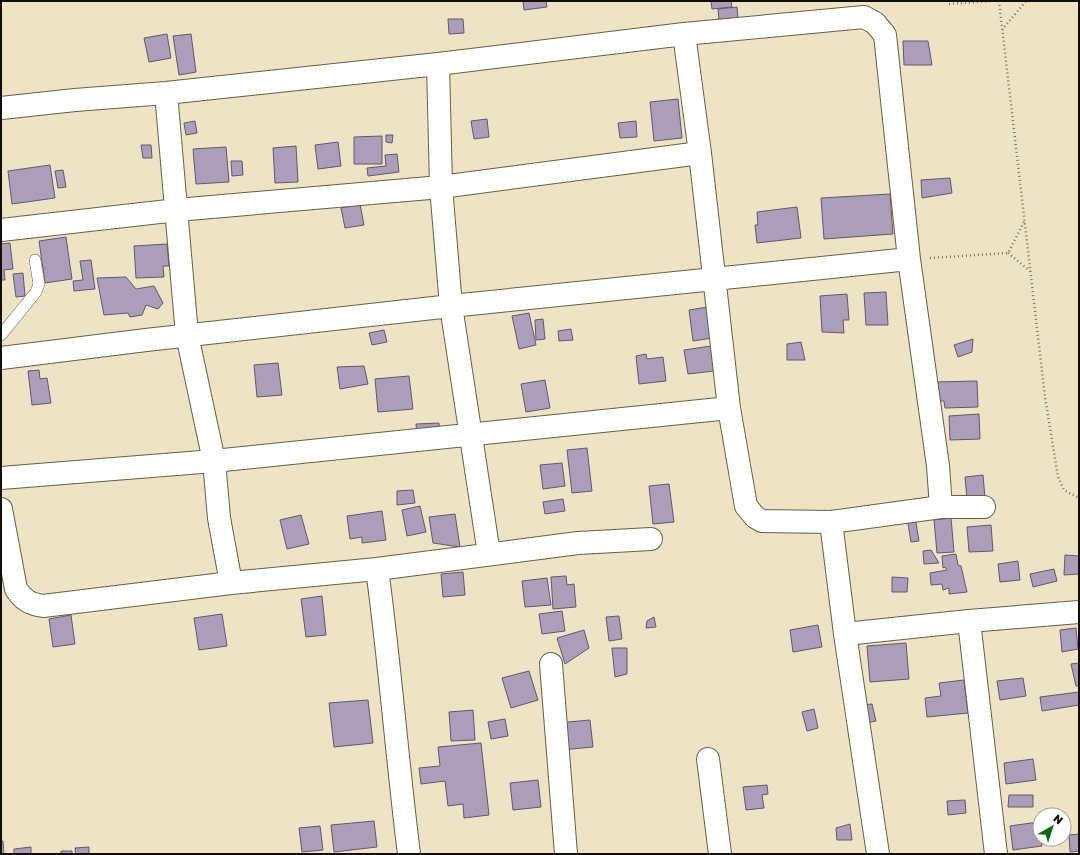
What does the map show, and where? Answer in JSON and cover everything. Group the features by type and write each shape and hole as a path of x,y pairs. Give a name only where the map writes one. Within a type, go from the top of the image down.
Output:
{"street":[{"path":"1,108 75,100 166,93 438,64 684,34 864,17 875,24 884,35 909,259 938,466 941,507"},
{"path":"684,34 700,153 729,408 746,506 750,512 762,520 831,522 941,507 984,507"},
{"path":"438,64 441,187 451,306 489,554"},
{"path":"166,93 187,335 214,461 219,518 231,583"},
{"path":"1,230 177,210 441,187 700,153"},
{"path":"1,358 187,335 451,306 909,259"},
{"path":"1,478 214,461 729,408"},
{"path":"1,509 16,589 22,598 32,604 43,606 231,583 378,569 578,543 651,539"},
{"path":"831,522 847,660 878,854"},
{"path":"378,569 390,658 399,771 409,854"},
{"path":"845,634 969,621 1079,612"},
{"path":"969,621 996,854"},
{"path":"551,664 566,854"},
{"path":"708,759 720,854"}],"lane":[{"path":"1,335 36,292 39,284 35,260"}],"path":[{"path":"948,4 990,1"},
{"path":"999,1 1045,397 1058,477 1064,490 1079,498"},
{"path":"1002,30 1026,1"},
{"path":"1008,252 1024,221"},
{"path":"909,259 1008,252 1031,272"}],"building":[{"path":"523,1 546,1 547,7 524,10"},
{"path":"711,1 731,1 732,7 712,9"},
{"path":"737,7 738,18 719,20 718,9"},
{"path":"448,19 463,19 464,33 449,34"},
{"path":"167,34 171,58 149,62 144,38"},
{"path":"191,34 196,72 179,75 173,36"},
{"path":"903,41 928,41 932,65 904,65"},
{"path":"678,99 682,138 654,141 650,102"},
{"path":"487,119 489,137 474,139 471,121"},
{"path":"195,121 197,133 186,135 184,123"},
{"path":"636,121 637,137 620,138 618,123"},
{"path":"386,135 393,135 392,143 386,142"},
{"path":"382,136 382,164 354,164 354,137"},
{"path":"338,142 341,166 318,169 315,145"},
{"path":"141,145 151,145 152,158 143,158"},
{"path":"296,146 298,182 275,183 273,148"},
{"path":"226,147 229,182 196,184 193,149"},
{"path":"397,154 399,172 368,176 367,168 386,166 385,155"},
{"path":"231,161 242,161 243,175 232,176"},
{"path":"50,165 55,198 12,204 8,171"},
{"path":"63,170 66,187 58,188 55,171"},
{"path":"950,178 952,193 922,198 921,180"},
{"path":"890,194 893,234 824,239 821,198"},
{"path":"360,204 364,225 345,228 341,208"},
{"path":"797,207 801,238 757,243 755,225 758,225 757,212"},
{"path":"66,237 72,279 45,283 39,241"},
{"path":"10,243 13,269 4,270 5,280 1,280 1,244"},
{"path":"167,244 169,266 163,266 164,277 136,278 134,246"},
{"path":"91,260 95,289 74,291 73,281 83,280 80,261"},
{"path":"23,273 25,296 16,297 13,274"},
{"path":"126,277 136,289 154,286 163,303 158,309 146,305 142,315 130,317 128,313 104,315 97,278"},
{"path":"886,292 888,325 866,325 864,293"},
{"path":"847,294 849,320 843,320 844,333 822,332 820,296"},
{"path":"708,307 712,338 693,341 689,310"},
{"path":"529,313 536,345 519,349 512,316"},
{"path":"543,319 545,339 536,340 535,320"},
{"path":"571,329 573,340 559,341 558,331"},
{"path":"384,330 387,342 372,345 369,333"},
{"path":"973,339 972,352 958,357 954,345"},
{"path":"801,342 805,360 787,360 787,344"},
{"path":"711,346 714,371 688,374 684,350"},
{"path":"646,354 647,359 663,357 666,381 639,384 636,356"},
{"path":"278,363 282,395 257,397 254,365"},
{"path":"364,366 368,384 340,389 337,367"},
{"path":"39,370 40,379 47,378 51,403 32,405 28,371"},
{"path":"409,376 413,409 378,412 375,379"},
{"path":"545,380 550,408 526,412 521,384"},
{"path":"977,381 978,407 945,408 944,401 936,401 935,382"},
{"path":"979,414 980,439 950,440 949,416"},
{"path":"439,423 440,434 417,435 416,424"},
{"path":"587,448 592,491 572,493 567,450"},
{"path":"562,463 565,486 543,489 540,465"},
{"path":"983,475 985,498 967,499 965,477"},
{"path":"669,484 674,522 653,524 649,486"},
{"path":"413,490 415,503 397,505 397,491"},
{"path":"563,499 565,511 545,514 543,502"},
{"path":"420,506 426,532 407,536 402,510"},
{"path":"382,511 386,540 362,543 362,537 350,539 347,516"},
{"path":"914,511 919,541 911,542 906,512"},
{"path":"455,514 460,547 433,543 429,517"},
{"path":"301,515 309,544 287,549 280,520"},
{"path":"951,518 954,552 937,553 934,520"},
{"path":"991,525 993,551 969,552 967,527"},
{"path":"931,550 939,563 924,564 923,551"},
{"path":"956,554 958,565 961,566 967,592 949,594 949,588 943,590 942,584 931,585 930,573 947,570 945,567 943,568 942,556"},
{"path":"1065,555 1079,556 1079,574 1064,575"},
{"path":"1018,561 1020,580 1000,582 998,564"},
{"path":"1054,569 1057,581 1033,587 1030,574"},
{"path":"463,572 465,595 443,597 441,574"},
{"path":"566,576 567,585 574,584 576,607 553,609 551,577"},
{"path":"892,577 908,578 907,592 892,592"},
{"path":"547,578 551,605 525,607 522,581"},
{"path":"322,596 326,635 306,637 301,599"},
{"path":"562,611 565,631 542,634 539,614"},
{"path":"222,614 227,646 199,650 194,618"},
{"path":"71,615 75,644 53,647 49,619"},
{"path":"619,616 622,639 609,641 606,617"},
{"path":"654,617 656,627 646,628 647,621"},
{"path":"818,625 822,647 793,652 790,630"},
{"path":"1076,628 1078,649 1062,652 1060,630"},
{"path":"584,630 589,648 565,664 557,638"},
{"path":"906,643 909,679 870,682 867,646"},
{"path":"612,648 627,648 627,674 615,677"},
{"path":"1079,663 1079,686 1076,686 1071,664"},
{"path":"529,671 538,700 511,708 502,678"},
{"path":"1023,678 1026,696 1000,700 997,681"},
{"path":"964,680 968,713 927,717 925,698 941,696 939,683"},
{"path":"1079,692 1079,705 1042,711 1040,697"},
{"path":"368,700 373,743 334,747 329,703"},
{"path":"872,704 876,721 866,723 863,705"},
{"path":"814,709 818,728 807,731 802,712"},
{"path":"473,710 475,740 451,741 449,712"},
{"path":"505,719 508,736 491,739 488,722"},
{"path":"590,720 593,747 561,750 557,723"},
{"path":"481,743 489,815 464,818 463,804 448,806 445,781 421,784 419,768 440,766 438,747"},
{"path":"1033,759 1036,780 1006,784 1004,763"},
{"path":"538,780 541,807 513,810 510,783"},
{"path":"767,785 768,794 762,795 764,808 746,810 743,787"},
{"path":"1009,795 1033,795 1033,807 1008,807"},
{"path":"965,800 966,813 948,815 947,801"},
{"path":"374,821 377,847 334,852 331,825"},
{"path":"1032,823 1032,847 1035,847 1013,850 1010,826"},
{"path":"850,824 852,840 837,840 836,828"},
{"path":"320,826 323,850 302,852 299,828"},
{"path":"1079,834 1079,851 1070,852 1070,847 1072,847 1072,835"},
{"path":"1,841 3,841 4,854 1,854"},
{"path":"31,847 31,854 14,854 14,849"},
{"path":"89,847 89,854 76,854 75,848"},
{"path":"61,851 72,851 72,854 61,854"}]}
